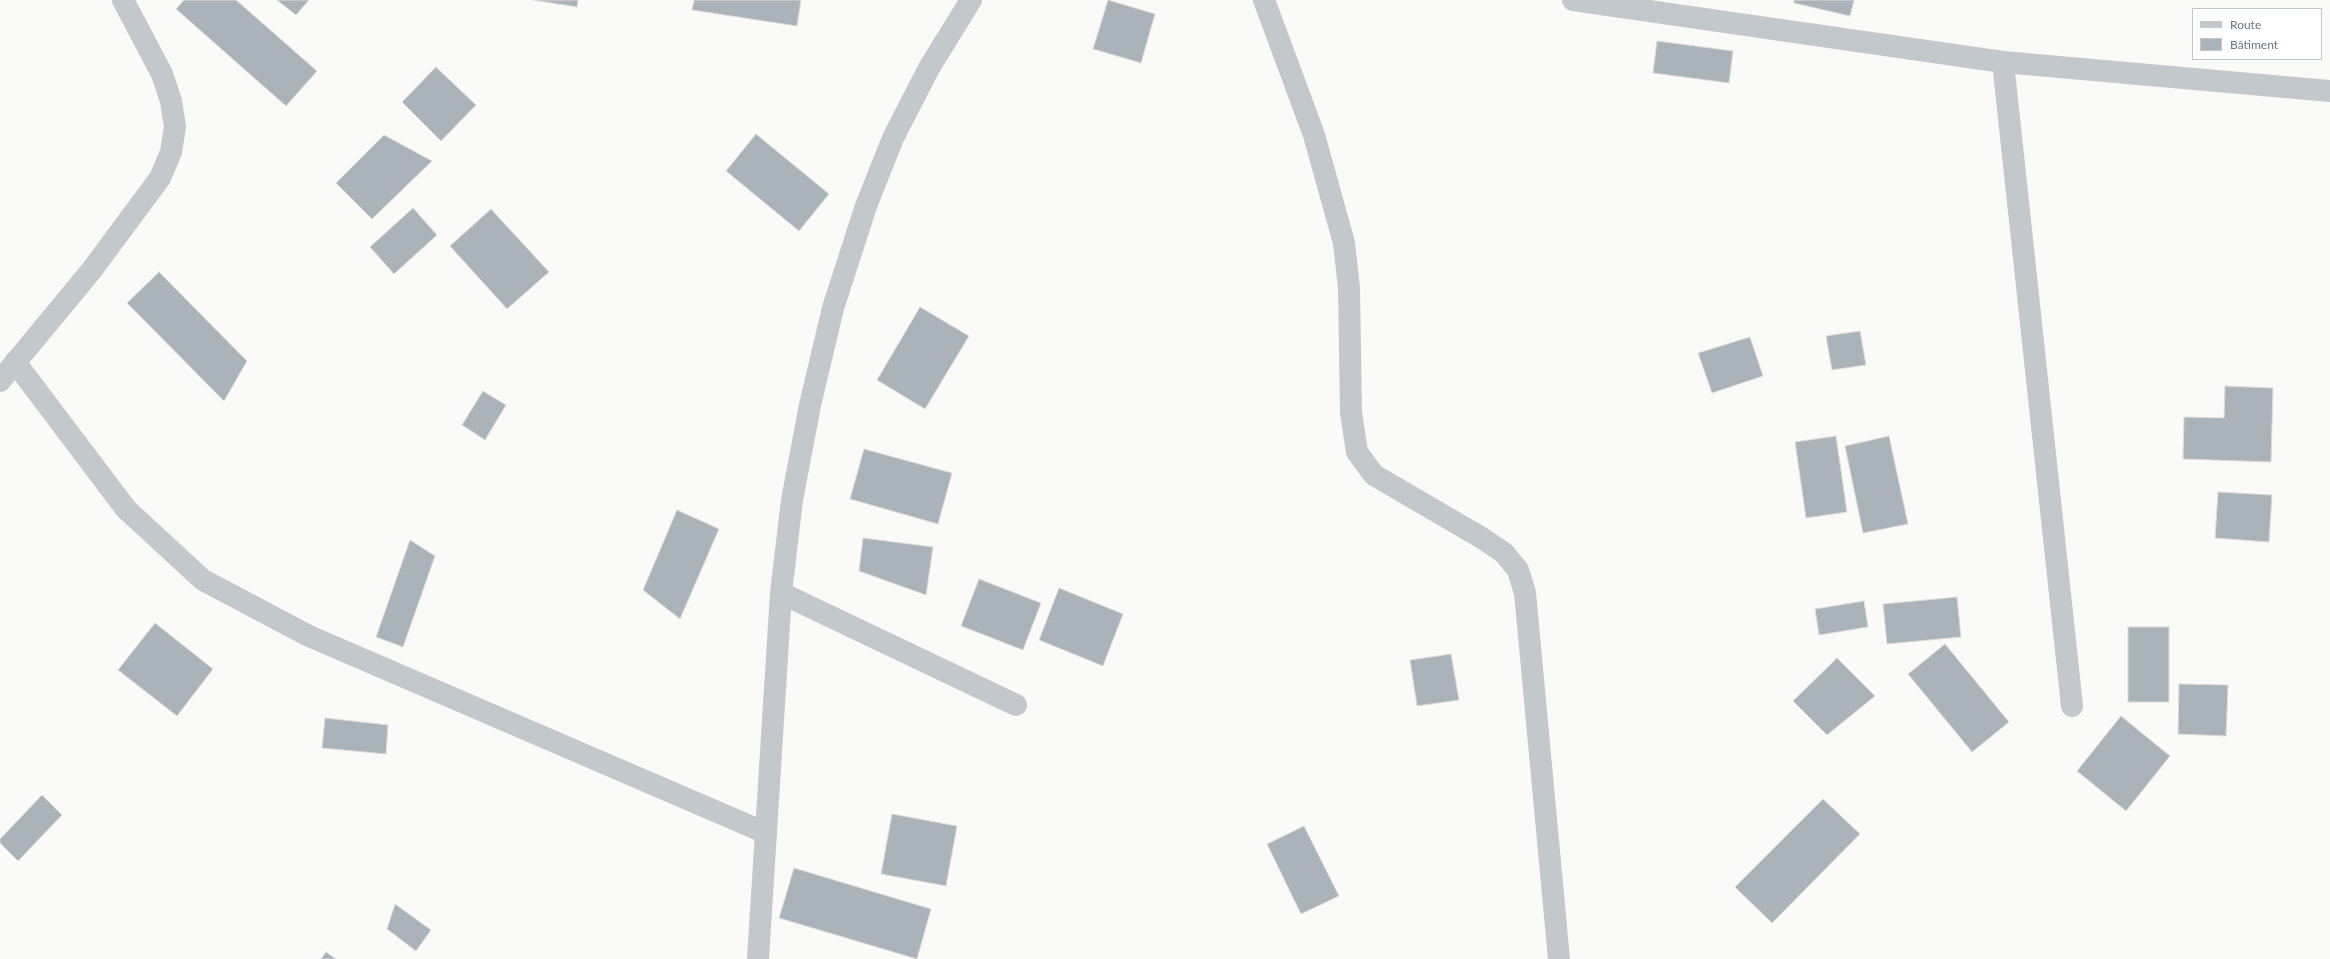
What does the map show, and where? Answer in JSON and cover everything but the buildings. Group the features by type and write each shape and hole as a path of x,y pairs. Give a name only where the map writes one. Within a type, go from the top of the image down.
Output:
{"street":[{"path":"0,380 114,240 160,178 172,152 175,127 171,101 162,74 123,0"},
{"path":"758,959 781,593 792,500 810,405 833,308 866,206 893,138 929,68 970,0"},
{"path":"1264,0 1314,135 1344,243 1349,288 1351,414 1357,452 1374,475 1482,538 1504,553 1518,570 1525,593 1559,959"},
{"path":"1573,0 2003,62 2330,90"},
{"path":"2003,62 2072,706"},
{"path":"15,362 126,509 202,580 309,636 766,833"},
{"path":"781,593 1016,705"}]}
